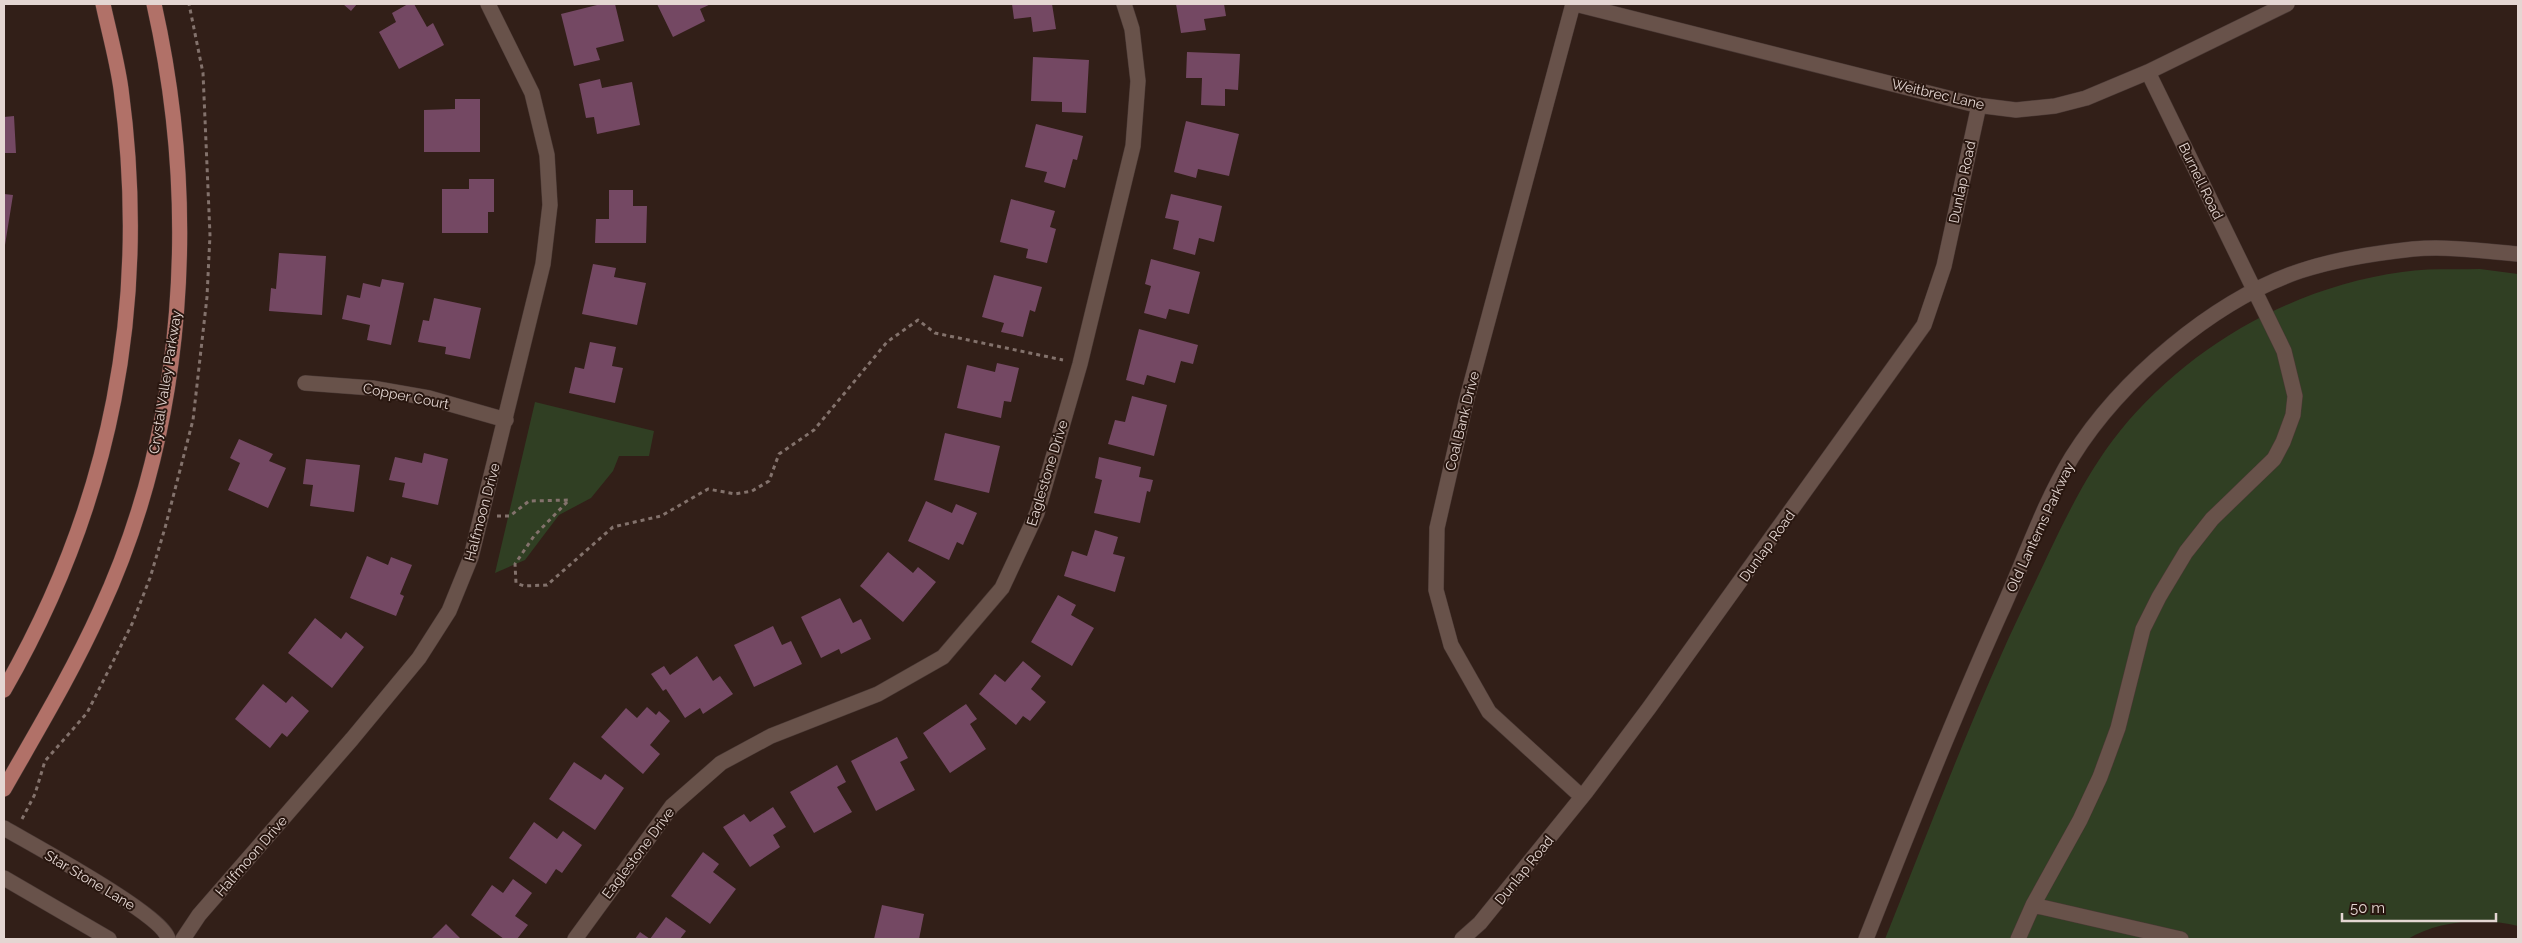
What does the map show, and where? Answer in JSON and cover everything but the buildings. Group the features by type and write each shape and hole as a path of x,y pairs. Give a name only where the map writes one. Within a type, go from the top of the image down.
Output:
{"main road":[{"path":"4,690 40,622 74,545 104,449 121,360 129,291 130,184 121,87 103,4"},
{"name":"Crystal Valley Parkway","path":"4,789 66,679 101,610 138,511 152,461 164,404 178,295 180,182 170,79 154,4"}],"street":[{"name":"Halfmoon Drive","path":"182,939 199,915 352,739 419,658 449,611 471,557 543,264 550,205 548,155 532,93 488,4"},
{"name":"Eaglestone Drive","path":"575,939 672,806 721,763 771,736 878,694 943,657 1002,588 1037,513 1080,364 1133,146 1138,81 1132,29 1124,4"},
{"name":"Weitbrec Lane","path":"1574,4 1979,106 2016,110 2055,106 2086,98 2148,72 2287,4"},
{"name":"Coal Bank Drive","path":"1574,4 1466,402 1437,528 1436,590 1451,645 1489,712 1582,797"},
{"name":"Burnell Road","path":"2018,939 2033,905 2080,820 2100,777 2118,728 2143,629 2159,598 2186,552 2212,518 2274,459 2283,442 2293,415 2295,396 2291,374 2274,327 2148,72"},
{"name":"Dunlap Road","path":"1462,939 1480,923 1582,797 1826,465 1924,325 1944,266 1979,106"},
{"name":"Old Lanterns Parkway","path":"1866,939 1982,654 2047,506 2072,458 2097,421 2140,374 2180,339 2255,291 2299,271 2351,258 2415,249 2472,250 2518,254"},
{"name":"Copper Court","path":"305,383 372,388 429,398 506,420"},
{"name":"Star Stone Lane","path":"4,828 133,905 156,923 167,934 168,939"},
{"path":"4,878 109,939"},
{"path":"2033,905 2181,939"}],"path":[{"path":"482,514 505,517 510,516 529,501 569,500 534,536 514,564 516,583 524,586 547,584 613,527 660,516 708,489 734,494 752,491 769,481 779,454 814,430 887,342 918,320 936,333 1080,364"}],"green space":[{"path":"2480,269 2518,274 2518,926 2477,921 2462,922 2433,928 2408,939 1885,939 1989,682 2048,555 2069,512 2093,470 2120,431 2147,400 2178,372 2211,347 2246,325 2283,306 2322,291 2361,280 2402,272"},
{"path":"535,402 654,431 649,456 619,456 613,471 591,498 559,515 525,560 495,573"}]}
